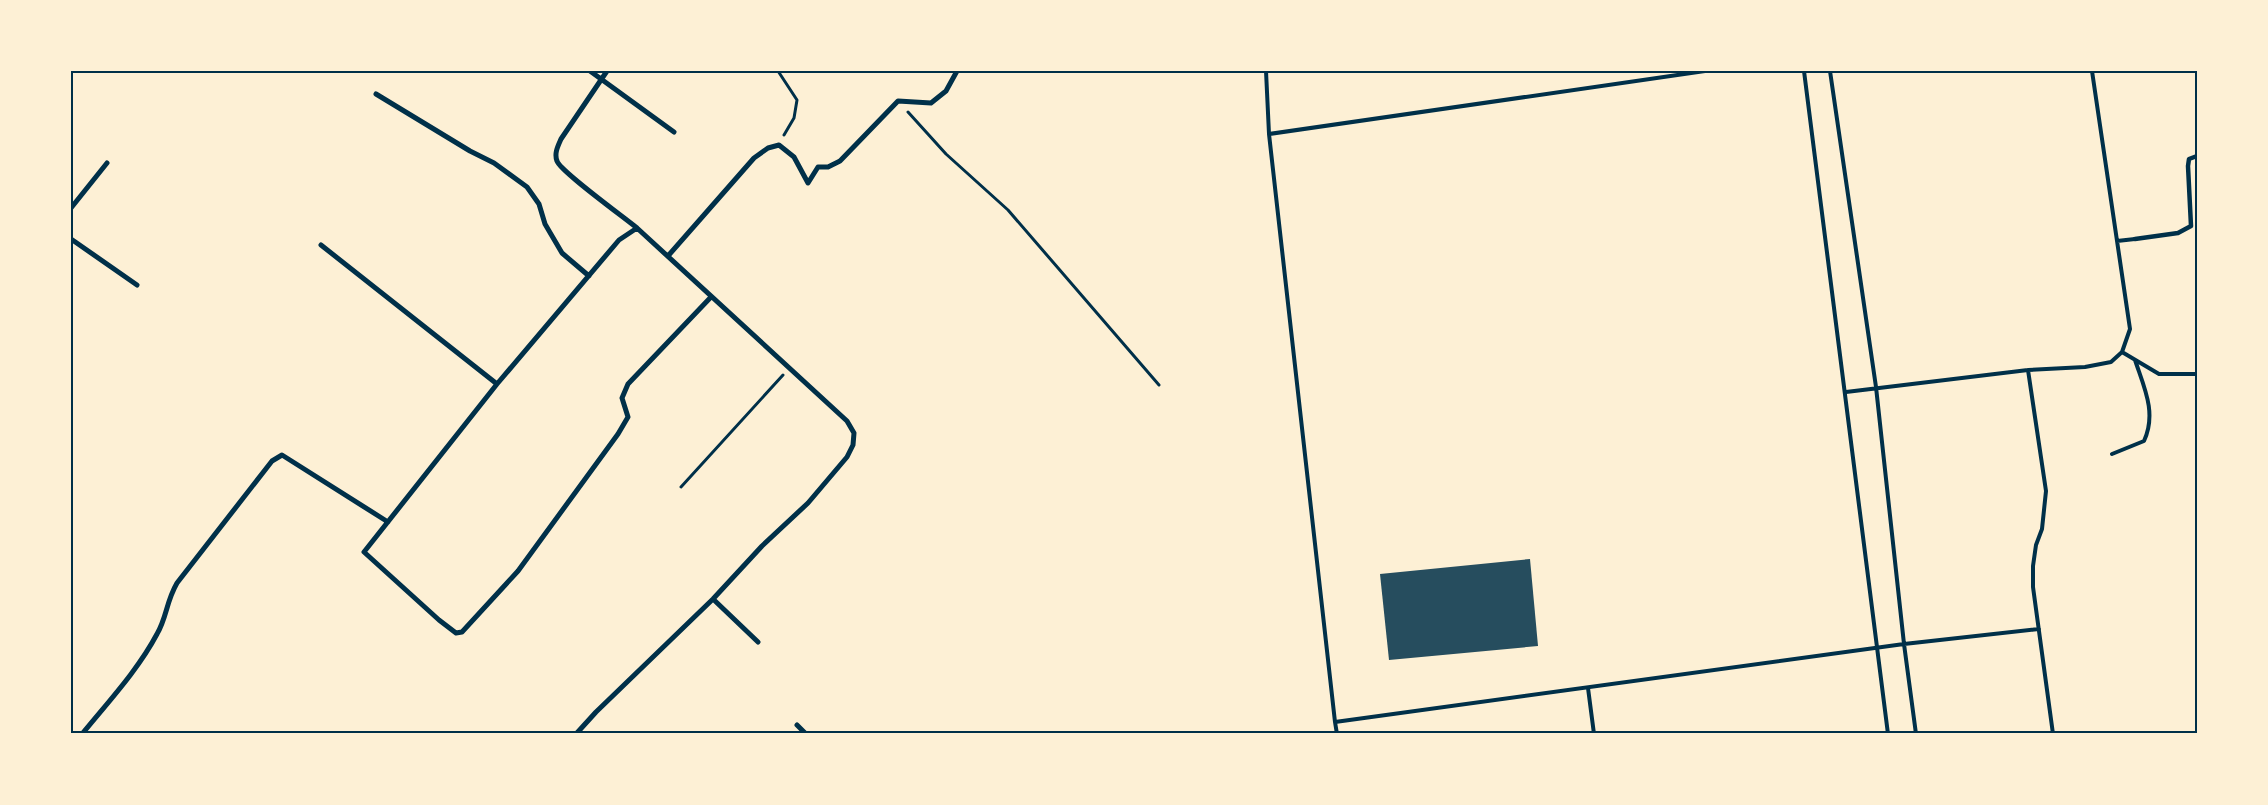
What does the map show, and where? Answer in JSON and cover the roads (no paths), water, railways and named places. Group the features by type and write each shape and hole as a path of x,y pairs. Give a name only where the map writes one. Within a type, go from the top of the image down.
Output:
{"street":[{"path":"590,71 674,132"},
{"path":"576,734 596,712 713,598 762,546 808,503 847,457 853,445 854,433 847,421 668,256 637,228 567,174 557,162 556,150 561,139 607,71"},
{"path":"668,256 754,158 768,148 779,145 794,157 808,183 818,167 828,167 840,161 898,101 932,103 946,91 957,71"},
{"path":"376,94 470,151 494,163 527,187 539,204 545,224 562,253 589,276"},
{"path":"2135,239 2178,233 2191,226 2188,166 2189,159 2197,156"},
{"path":"71,208 107,163"},
{"path":"637,228 619,240 497,384 364,552 439,620 456,633 462,632 518,571 618,434 628,418 622,398 628,384 711,297"},
{"path":"71,239 137,285"},
{"path":"321,245 497,384"},
{"path":"82,734 148,650 158,632 168,598 177,583 272,461 282,455 388,522"},
{"path":"713,598 758,642"},
{"path":"797,725 806,734"}],"lane":[{"path":"1266,71 1269,134 1337,734"},
{"path":"1269,134 1705,71"},
{"path":"1804,71 1888,734"},
{"path":"1830,71 1876,387 1904,644 1916,734"},
{"path":"1846,392 2028,370 2102,364 2111,362 2122,352 2130,329 2092,71"},
{"path":"2117,241 2135,239"},
{"path":"2122,352 2159,374 2197,374"},
{"path":"2112,454 2144,441 2150,428 2150,408 2135,360"},
{"path":"2028,370 2046,491 2042,529 2036,545 2033,566 2033,587 2053,734"},
{"path":"1335,722 1904,644 2038,628"},
{"path":"1588,688 1594,734"}]}
